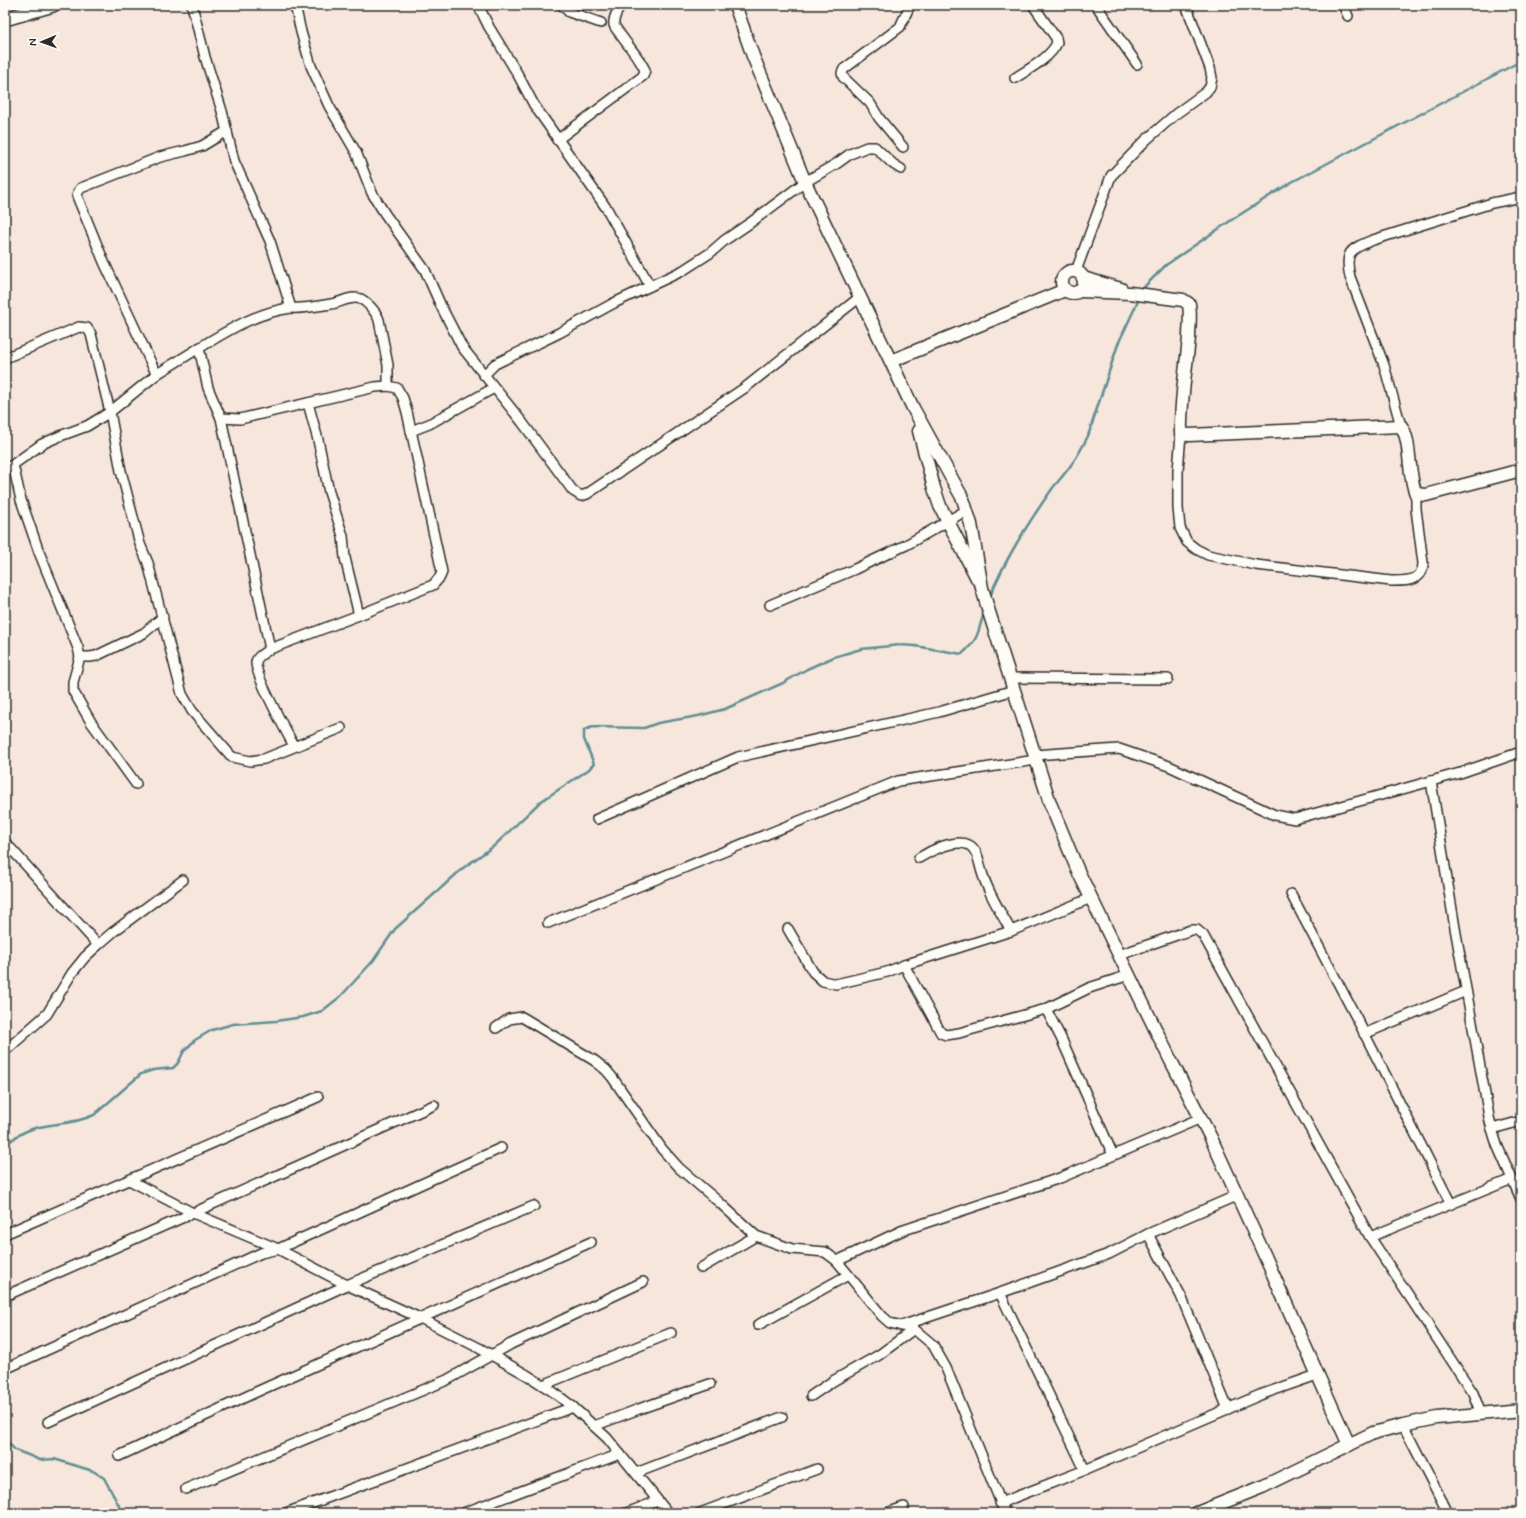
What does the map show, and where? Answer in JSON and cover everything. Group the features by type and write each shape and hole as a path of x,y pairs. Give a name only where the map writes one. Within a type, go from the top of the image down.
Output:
{"main road":[{"path":"5,11 21,5"},
{"path":"5,19 53,5"}],"street":[{"path":"192,5 234,161 270,240 291,308"},
{"path":"296,5 301,32 311,66 329,106 356,152 372,193 425,270 462,347 522,422 573,492 581,496 587,494 746,387 860,298"},
{"path":"478,5 534,105 557,140 607,209 650,286"},
{"path":"562,5 569,12 601,23"},
{"path":"557,140 643,76 646,70 614,26 614,19 622,5"},
{"path":"735,5 753,56 804,182 913,408 957,488 967,510 982,588 1050,803 1091,898 1238,1195 1349,1445"},
{"path":"903,147 879,118 870,103 843,77 842,73 844,69 900,27 910,5"},
{"path":"1015,78 1047,55 1057,43 1056,38 1032,5"},
{"path":"1096,5 1137,64"},
{"path":"1080,291 1084,285 1079,275 1111,176 1146,140 1177,113 1206,92 1210,87 1212,78 1210,68 1186,5"},
{"path":"1343,5 1348,16"},
{"path":"157,374 104,262 77,196 78,192 81,188 160,157 202,146 227,131"},
{"path":"484,375 495,364 682,271 710,253 725,240 804,182 836,164 850,154 867,146 875,146 893,164 901,169"},
{"path":"1130,292 1114,293 1080,291 1071,293 1065,290 1062,283 1064,276 1069,272 1130,292 1183,300 1189,304 1190,313 1187,364 1182,404 1178,471 1178,508 1180,528 1187,542 1208,555 1256,565 1391,581 1404,581 1418,577 1423,571 1416,509 1416,494 1411,484 1406,435 1401,426 1384,365 1350,277 1347,264 1350,254 1355,248 1373,240 1492,203 1521,197"},
{"path":"891,361 1065,290"},
{"path":"8,466 42,444 87,426 110,412 157,374 238,324 277,310 333,304 352,298 361,299 377,313 388,365 388,386"},
{"path":"5,358 79,327 87,328 91,334 110,412 121,471 140,544 148,562 182,694 192,711 225,750 232,757 250,761 264,759 341,728"},
{"path":"199,348 208,388 221,418 270,649"},
{"path":"221,418 240,419 375,387 388,386 397,388 403,398 411,431 442,572 438,580 433,584 359,615 270,649 258,658 256,662 258,672 269,699 294,746"},
{"path":"411,431 436,420 494,388"},
{"path":"308,403 342,536 345,558 359,615"},
{"path":"913,408 934,488 947,522 982,588"},
{"path":"1180,434 1189,435 1401,426"},
{"path":"8,466 14,469 21,500 39,552 72,633 80,657 73,682 73,691 91,722 136,784"},
{"path":"1416,494 1426,495 1521,470"},
{"path":"770,605 862,566 906,545 967,510"},
{"path":"80,657 90,658 96,656 144,633 163,617"},
{"path":"1010,678 1168,679"},
{"path":"597,819 738,757 939,712 1014,690"},
{"path":"548,923 898,781 1035,758 1119,748 1169,766 1275,815 1295,819 1460,773 1521,752"},
{"path":"1431,781 1466,991 1492,1129 1497,1145 1521,1199"},
{"path":"5,842 98,945"},
{"path":"919,858 933,849 959,843 969,845 976,854 990,894 1011,931"},
{"path":"5,1051 47,1014 72,973 85,957 113,932 183,880"},
{"path":"1291,894 1451,1204"},
{"path":"788,929 812,972 823,981 836,984 887,972 904,965 1011,931 1091,898"},
{"path":"1119,955 1191,930 1197,930 1203,935 1370,1237 1473,1393 1481,1414"},
{"path":"904,965 941,1033 946,1035 967,1031 1046,1009 1089,988 1129,974"},
{"path":"1364,1034 1466,991"},
{"path":"1046,1009 1061,1038 1113,1155"},
{"path":"496,1028 509,1019 522,1017 606,1070 662,1149 679,1168 756,1236 792,1249 825,1252 837,1261 890,1324 914,1329 933,1345 946,1368 1005,1513"},
{"path":"5,1234 318,1097"},
{"path":"5,1296 193,1214 434,1105"},
{"path":"837,1261 901,1231 1060,1178 1201,1118"},
{"path":"1492,1129 1521,1121"},
{"path":"5,1369 261,1253 278,1249 501,1148"},
{"path":"1370,1237 1512,1179"},
{"path":"129,1180 193,1214 278,1249 347,1285 422,1319 543,1385 573,1407 594,1426 620,1454 668,1513"},
{"path":"901,1326 1109,1254 1148,1234 1238,1195"},
{"path":"48,1422 347,1285 534,1206"},
{"path":"1148,1234 1182,1296 1228,1409"},
{"path":"701,1268 756,1236"},
{"path":"119,1456 254,1393 591,1242"},
{"path":"758,1325 848,1275"},
{"path":"186,1489 447,1380 511,1344 643,1282"},
{"path":"1000,1293 1085,1470"},
{"path":"811,1396 879,1355 914,1329"},
{"path":"543,1385 671,1333"},
{"path":"1000,1503 1085,1470 1228,1409 1317,1375"},
{"path":"594,1426 710,1384"},
{"path":"286,1513 573,1407"},
{"path":"1197,1513 1262,1487 1373,1433 1437,1418 1521,1410"},
{"path":"636,1473 782,1417"},
{"path":"1403,1425 1448,1513"},
{"path":"463,1513 620,1454"},
{"path":"700,1513 817,1469"},
{"path":"626,1513 658,1501"},
{"path":"887,1513 904,1507"}],"waterway":[{"path":"1143,291 1145,286 1166,265 1233,219 1290,183 1521,61"},
{"path":"989,599 995,584 1017,542 1052,489 1076,458 1088,436 1118,344 1140,297"},
{"path":"5,1146 16,1137 37,1127 71,1122 94,1115 141,1074 153,1070 173,1068 178,1063 184,1051 195,1040 212,1030 233,1024 276,1021 303,1017 322,1011 341,996 373,961 395,929 463,868 494,846 540,802 588,770 594,764 584,739 584,730 593,727 644,728 658,723 698,716 725,709 783,683 807,669 834,657 861,649 900,645 962,654 975,639 984,613"},
{"path":"5,1439 15,1450 40,1460 54,1459 93,1471 104,1478 123,1513"}]}
